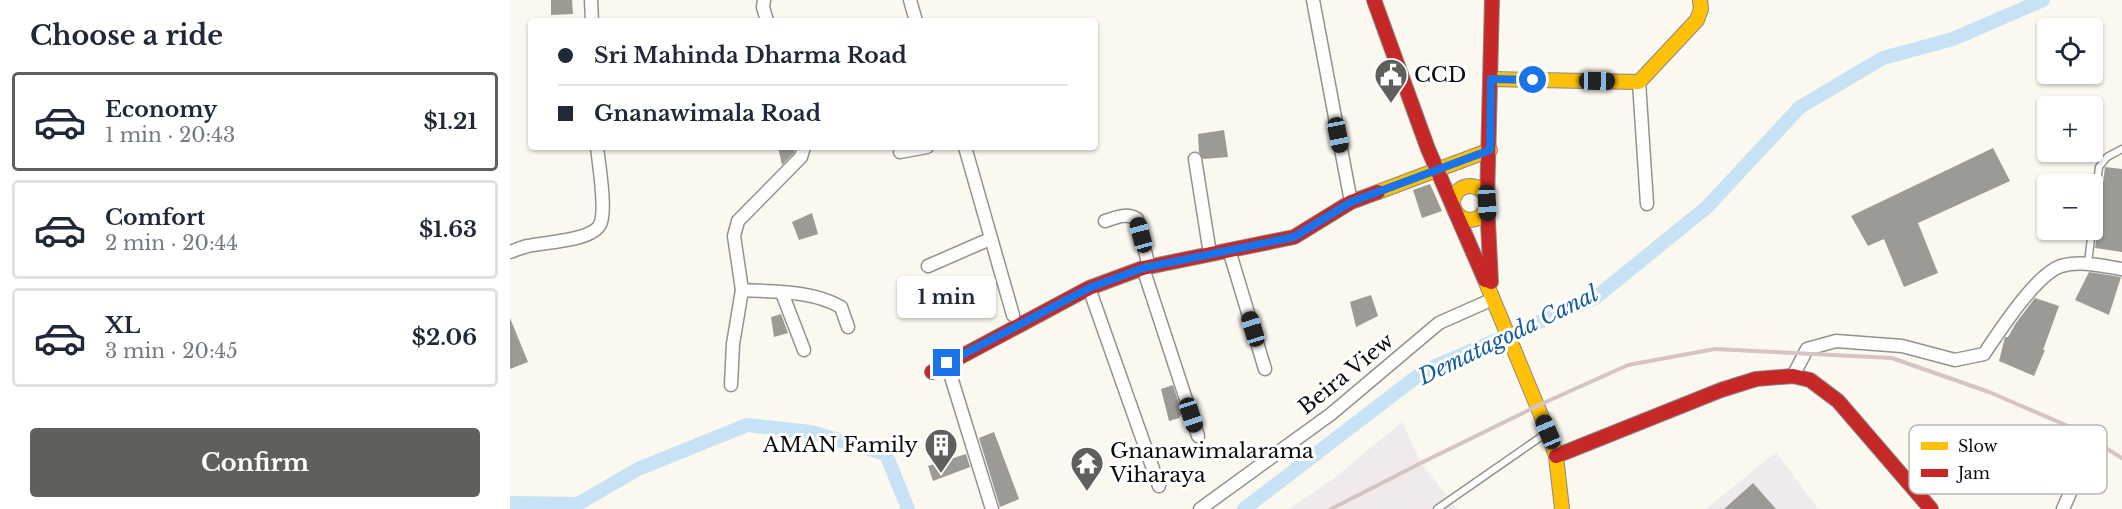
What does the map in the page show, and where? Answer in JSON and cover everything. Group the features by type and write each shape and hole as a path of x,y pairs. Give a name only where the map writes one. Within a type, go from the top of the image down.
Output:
{"street":[{"path":"591,0 592,18"},
{"path":"764,0 763,7 766,18"},
{"path":"910,0 915,18"},
{"path":"1312,0 1351,202"},
{"path":"1374,0 1438,171 1548,432 1556,456 1562,509"},
{"path":"1492,0 1487,203 1492,296"},
{"path":"1647,204 1639,82 1697,20 1701,9 1700,0"},
{"path":"1491,79 1639,82"},
{"path":"510,252 526,246 592,234 601,225 603,211 597,150"},
{"path":"731,385 733,344 742,290 734,236 738,221 801,157 803,150"},
{"path":"900,152 911,150"},
{"path":"966,150 1013,315"},
{"path":"932,372 1089,288 1146,267 1294,237 1351,202 1490,150"},
{"path":"1195,159 1210,254"},
{"path":"1469,185 1480,188 1486,197 1487,203 1483,214 1474,220 1462,218 1454,210 1455,194 1459,189 1469,185"},
{"path":"1105,221 1119,216 1132,216 1137,219 1146,267 1198,436"},
{"path":"928,266 990,240"},
{"path":"1229,250 1265,369"},
{"path":"1793,376 1807,349 1836,341 1902,346 1955,360 1984,354 2014,311 2043,279 2060,266 2088,263 2122,269"},
{"path":"1089,288 1159,486"},
{"path":"742,290 815,295 841,307 848,327"},
{"path":"782,293 804,350"},
{"name":"Beira View","path":"1200,509 1331,414 1439,323 1492,296"},
{"path":"947,363 992,509"},
{"path":"1556,456 1721,390 1756,379 1793,376 1810,380 1838,401 1909,483"},
{"path":"1918,494 1931,509"},
{"path":"2063,509 2070,494"}],"lane":[{"path":"2098,174 2099,167 2107,157 2122,149"},
{"path":"2088,263 2091,240"},
{"path":"1437,509 1548,432"}],"shaded area":[{"path":"1402,422 1421,463 1457,509 1289,509 1333,479"},
{"path":"1776,452 1818,509 1706,509"}],"building":[{"path":"551,0 572,0 573,14 551,15"},
{"path":"1224,130 1228,157 1203,159 1199,152 1198,134"},
{"path":"1993,148 2010,181 1918,223 1938,273 1904,287 1884,239 1868,246 1851,216"},
{"path":"779,150 794,150 794,153 782,165"},
{"path":"2105,167 2122,169 2122,252 2095,248 2096,240 2103,240"},
{"path":"1430,184 1442,211 1422,218 1413,190"},
{"path":"812,213 818,234 799,240 792,222"},
{"path":"2089,272 2121,277 2109,315 2075,300"},
{"path":"1371,295 1378,316 1356,327 1350,302"},
{"path":"2035,298 2059,306 2034,376 1999,361 2005,337 2008,337"},
{"path":"781,314 788,333 774,337 771,317"},
{"path":"510,318 528,362 510,369"},
{"path":"1173,385 1182,413 1179,418 1169,421 1161,389"},
{"path":"994,432 1019,499 1000,507 979,438"},
{"name":"AMAN Family","path":"966,454 970,467 933,481 928,466"},
{"path":"1753,483 1776,509 1724,509"}],"waterway":[{"name":"Dematagoda Canal","path":"1244,509 1424,371 1595,298 1707,207 1800,107 1883,58 1953,39 2043,0"},
{"name":"Dematagoda Canal","path":"510,503 578,504 638,469 747,425 811,432 886,454 908,509"}],"railway":[{"path":"1331,509 1537,406 1628,365 1715,349 1892,358 1989,392 2066,425"},
{"path":"2107,449 2122,458"}],"traffic: slow":[{"path":"1491,79 1639,82 1697,20 1701,9 1700,0"},
{"path":"1378,192 1490,150"},
{"path":"1470,186 1482,191 1487,203 1482,215 1470,220 1458,215 1453,203 1458,191 1470,186"},
{"path":"1485,280 1548,432 1556,456 1562,509"}],"traffic: jam":[{"path":"1374,0 1428,149 1485,280"},
{"path":"1491,282 1487,203 1492,0"},
{"path":"932,372 1089,288 1143,268 1294,237 1351,202 1378,192"},
{"path":"1556,456 1721,390 1756,379 1793,376 1810,380 1838,401 1909,483"},
{"path":"1918,494 1931,509"}],"place":[{"name":"CCD","path":"1391,104"},
{"name":"AMAN Family","path":"941,474"},
{"name":"Gnanawimalarama Viharaya","path":"1087,492"}],"route":[{"path":"947,363 1089,288 1143,268 1294,237 1351,202 1490,150 1491,79 1533,80"}]}
